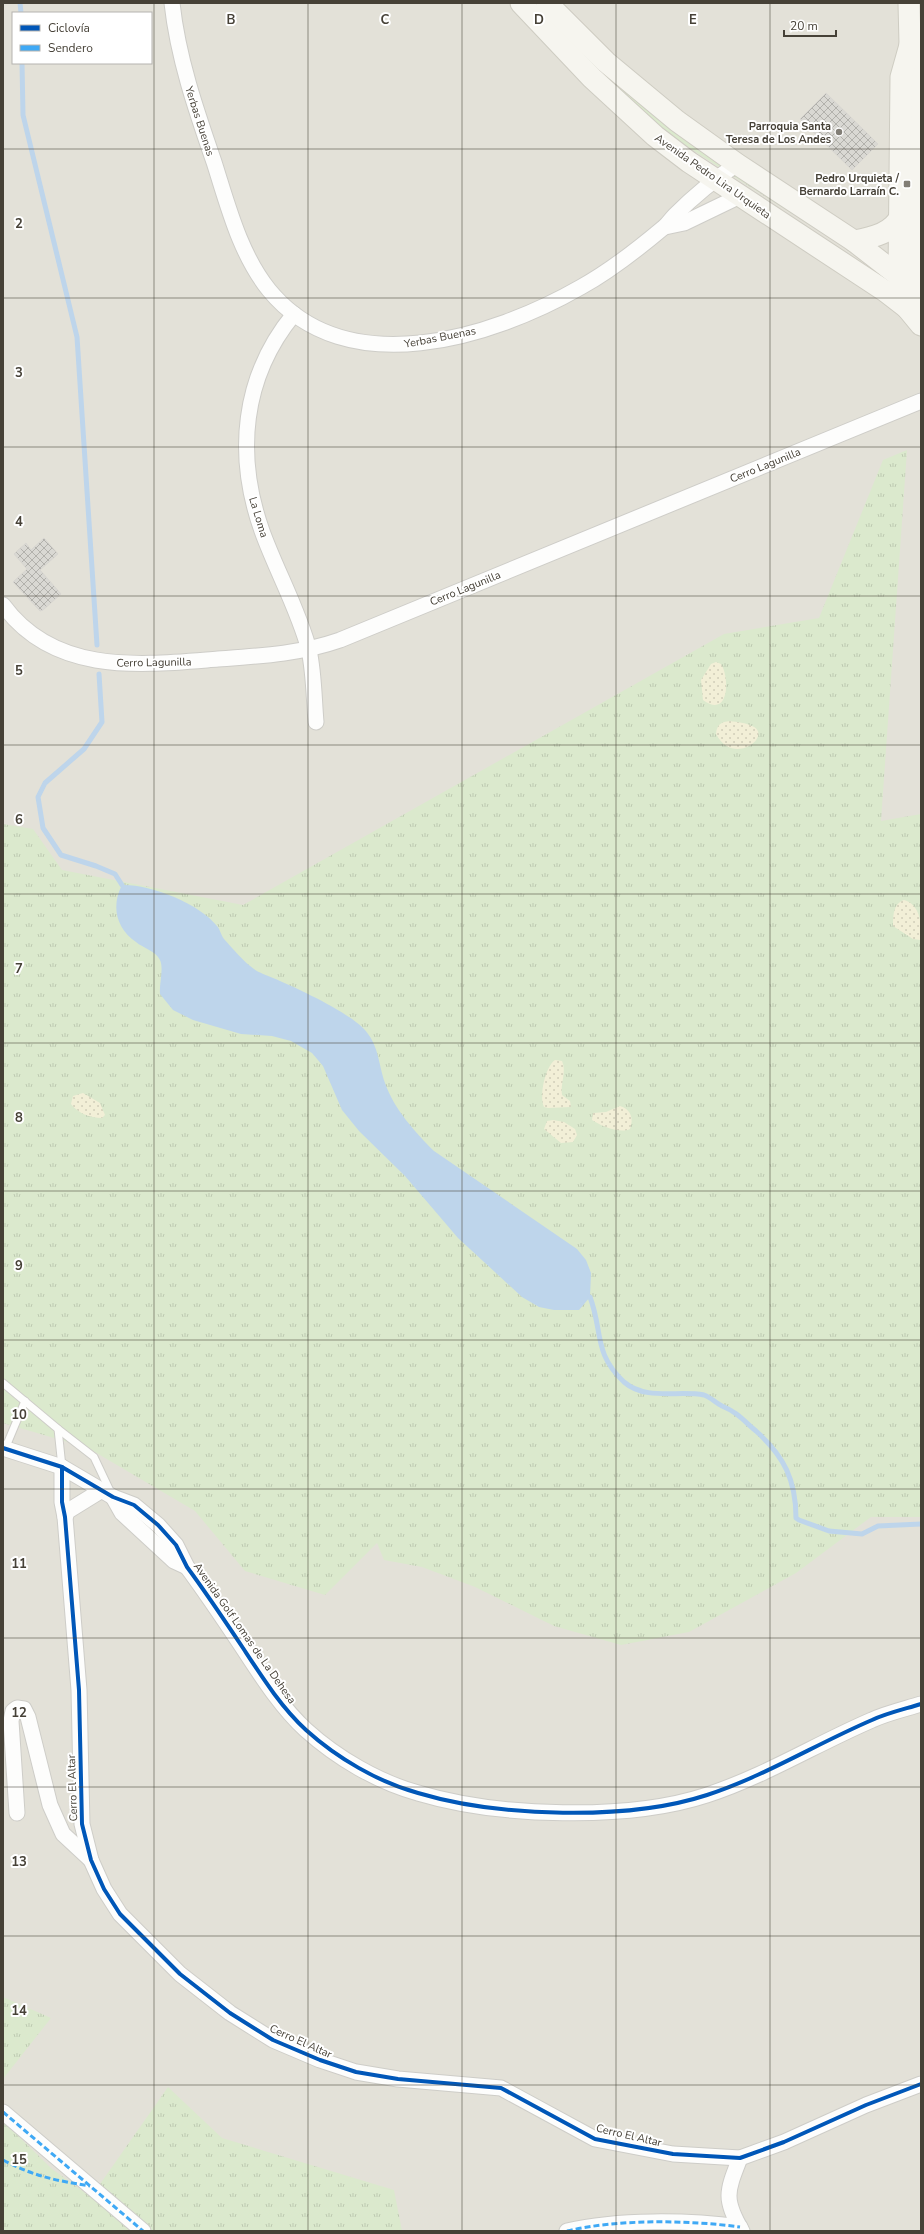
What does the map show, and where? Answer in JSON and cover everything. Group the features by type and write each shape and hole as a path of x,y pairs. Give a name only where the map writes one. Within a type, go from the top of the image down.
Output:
{"main road":[{"name":"Avenida Pedro Lira Urquieta","path":"521,3 622,108 655,136 740,196 885,291 916,305"},
{"path":"547,3 606,62 646,96 736,164 854,241 899,276 916,305"},
{"path":"910,3 910,44 902,77 914,109 914,251 916,305 921,325"},
{"path":"899,276 901,214 914,109"},
{"path":"854,241 875,237 899,221 901,214"}],"street":[{"name":"Yerbas Buenas","path":"172,3 178,40 192,98 240,237 261,279 281,303 310,325 328,333 360,343 407,345 456,336 507,321 567,295 601,275 665,227 715,179 736,164"},
{"name":"Yerbas Buenas","path":"665,227 684,222 740,196"},
{"name":"La Loma","path":"294,314 273,343 258,375 249,409 247,464 257,516 308,650 316,722"},
{"name":"Cerro Lagunilla","path":"3,605 28,630 46,642 72,654 105,662 164,663 275,655 308,650 340,640 921,401"},
{"name":"Avenida Golf Lomas de La Dehesa","path":"4,1448 62,1467 108,1493 134,1505 158,1525 176,1545 187,1567 285,1708 307,1730 340,1756 387,1782 417,1793 463,1804 563,1812 655,1808 706,1795 754,1777 874,1718 921,1704"},
{"name":"Cerro El Altar","path":"62,1467 62,1502 65,1517 77,1660 82,1824 91,1860 104,1889 120,1914 180,1974 224,2008 273,2040 320,2060 356,2072 398,2079 501,2088 595,2139 673,2154 740,2158 784,2142 866,2105 921,2084"},
{"path":"65,1517 68,1511 108,1493"},
{"path":"18,1813 11,1721 13,1711 18,1708 24,1709 28,1717 50,1805 62,1834 91,1860"},
{"path":"3,2112 143,2231"},
{"path":"740,2158 729,2186 729,2207 741,2229"},
{"path":"567,2231 592,2225 702,2222 741,2229"}],"lane":[{"path":"3,1383 94,1457 108,1493"},
{"path":"4,1448 25,1401"},
{"path":"58,1429 62,1467"}],"shaded area":[{"path":"3,3 921,3 921,2231 3,2231"}],"green space":[{"path":"531,3 541,3 880,270 655,126"},
{"path":"907,450 881,821 921,814 921,1517 871,1517 796,1573 689,1632 621,1645 554,1626 475,1587 422,1567 384,1560 377,1543 325,1595 245,1571 195,1511 88,1448 3,1423 3,824 33,829 62,870 243,905 724,634 819,618 883,460"},
{"path":"3,1997 51,2018 3,2079"},
{"path":"168,2087 222,2138 394,2190 402,2231 3,2231 3,2121 52,2169 91,2197"}],"sand":[{"path":"716,662 721,664 724,670 726,687 722,701 718,704 712,704 703,700 701,680 711,664"},
{"path":"730,721 750,725 758,730 758,736 755,741 749,746 741,749 732,748 724,744 716,734 717,728 720,724"},
{"path":"904,900 914,906 919,916 921,928 920,940 913,939 893,926 896,907"},
{"path":"555,1060 562,1061 564,1073 562,1095 570,1101 571,1107 544,1107 542,1096 544,1082 548,1069"},
{"path":"83,1093 100,1103 105,1115 102,1118 85,1114 77,1110 71,1104 73,1096"},
{"path":"620,1106 627,1109 631,1115 632,1122 630,1129 621,1131 616,1130 600,1125 592,1120 593,1113 606,1112"},
{"path":"553,1120 564,1122 575,1129 577,1135 573,1142 561,1143 544,1129 547,1121"}],"water":[{"path":"122,885 159,891 173,896 198,910 217,926 224,939 242,959 254,969 321,1000 345,1014 363,1028 375,1047 389,1093 399,1111 427,1144 434,1151 577,1249 586,1260 591,1273 590,1297 579,1310 554,1310 539,1307 522,1297 458,1238 405,1176 359,1131 342,1110 323,1066 312,1053 291,1041 272,1036 241,1034 193,1020 173,1010 160,994 162,968 160,960 152,952 129,936 124,930 117,916 117,901"}],"building":[{"name":"Parroquia Santa Teresa de Los Andes","path":"826,93 878,144 852,170 800,119"},
{"path":"44,538 58,554 40,570 61,594 40,611 13,582 27,569 14,554 26,543 31,550"}],"waterway":[{"path":"20,3 21,12"},
{"path":"22,64 23,115 77,337 97,645"},
{"path":"99,674 102,722 84,749 45,783 38,797 43,828 61,855 96,866 115,874 122,885"},
{"path":"590,1297 603,1351 607,1361 624,1382 633,1388 652,1393 704,1395 740,1417 766,1440 781,1459 791,1480 794,1492 796,1518 829,1531 862,1534 878,1526 921,1524"}],"marked path":[{"path":"3,2112 143,2231"},
{"path":"3,2160 45,2177 90,2186"},
{"path":"567,2231 608,2224 653,2222 698,2223 740,2227"}],"cycle path":[{"path":"3,1448 62,1467 113,1497 134,1505 158,1525 176,1545 187,1567 288,1712 318,1740 359,1768 373,1776 418,1793 450,1801 486,1807 563,1813 640,1809 675,1803 707,1795 749,1779 851,1729 890,1713 921,1704"},
{"path":"62,1467 62,1502 65,1517 79,1690 82,1824 91,1860 104,1889 120,1914 180,1974 230,2013 273,2040 320,2060 356,2072 398,2079 501,2088 595,2139 673,2154 740,2158 784,2142 866,2105 921,2084"}],"place":[{"name":"Parroquia Santa Teresa de Los Andes","path":"839,132"},
{"name":"Pedro Urquieta / Bernardo Larraín C.","path":"907,184"}]}
